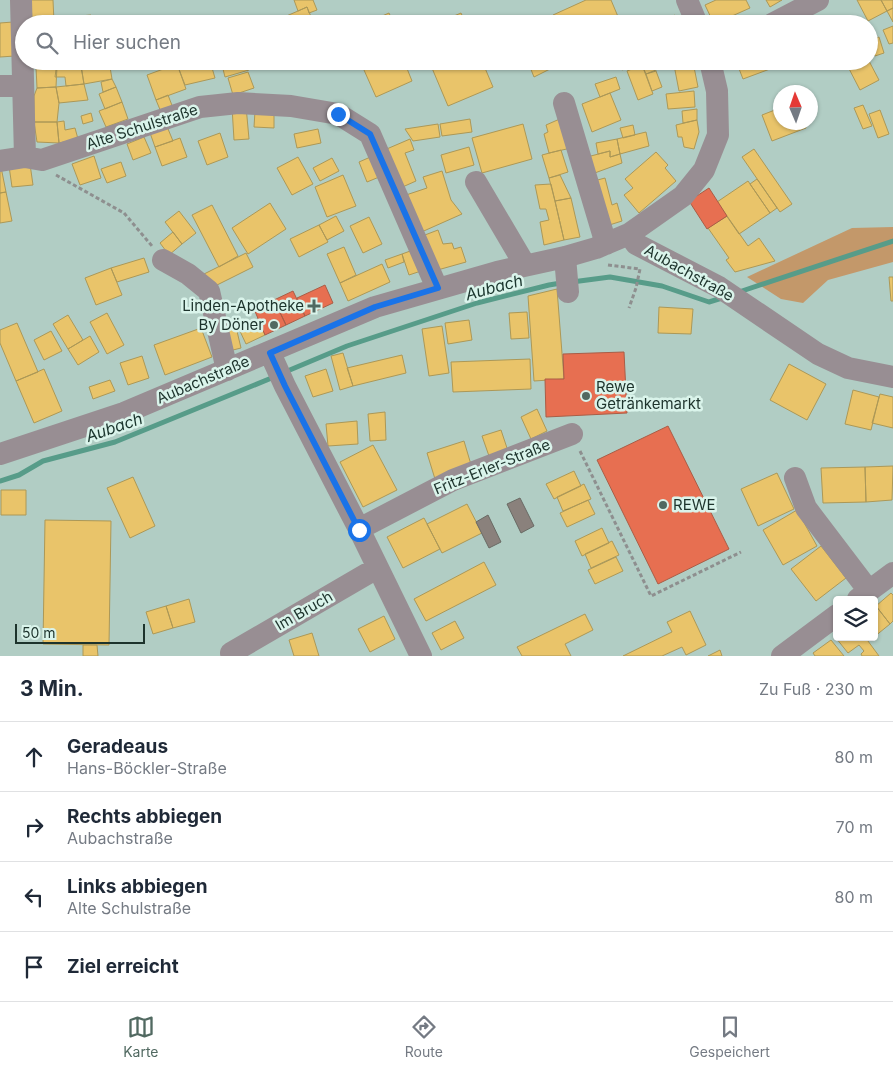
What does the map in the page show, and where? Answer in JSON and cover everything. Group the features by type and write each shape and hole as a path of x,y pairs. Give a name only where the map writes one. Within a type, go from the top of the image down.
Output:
{"street":[{"path":"21,0 21,15"},
{"path":"687,0 693,15"},
{"path":"789,15 818,0"},
{"path":"23,70 33,159"},
{"path":"629,234 683,196 704,170 718,135 717,91 712,70"},
{"path":"0,86 23,86"},
{"name":"Alte Schulstraße","path":"0,162 33,159 200,107 238,103 291,106 338,114 370,134 438,288"},
{"path":"564,103 606,244"},
{"path":"476,182 525,265"},
{"name":"Aubachstraße","path":"0,454 124,413 227,370 277,369 375,307 525,265 566,274 606,244 629,234 636,244 719,287 818,354 848,368 893,376"},
{"path":"163,260 188,274 209,291 227,370"},
{"path":"277,369 421,656"},
{"name":"Fritz-Erler-Straße","path":"359,530 453,480 572,434"},
{"path":"795,478 806,508 863,595 893,573"},
{"name":"Im Bruch","path":"228,655 377,568"},
{"path":"782,656 833,618"}],"path":[{"path":"33,159 47,170 124,213 163,260"},
{"path":"617,266 640,269 629,308"},
{"path":"572,434 652,596 741,552"}],"shaded area":[{"path":"893,227 893,262 828,280 803,303 781,299 747,277 852,228"}],"building: Wohnen":[{"path":"31,0 53,0 54,15 32,15"},
{"path":"294,0 313,0 317,10 309,13 307,7 298,11"},
{"path":"586,0 611,0 617,15 553,15"},
{"path":"716,0 746,0 750,8 734,15 710,15 705,5"},
{"path":"766,0 782,0 770,7"},
{"path":"857,0 881,0 887,11 878,16 865,15"},
{"path":"881,0 893,0 893,8 887,11"},
{"path":"307,7 310,15 289,15"},
{"path":"893,8 893,22 887,11"},
{"path":"13,22 15,56 0,57 0,23"},
{"path":"893,26 893,43 889,44 883,30"},
{"path":"878,37 884,53 878,55"},
{"path":"36,70 57,70 56,87 37,88"},
{"path":"56,70 82,70 84,84 66,86 65,77 55,77"},
{"path":"82,70 110,70 112,79 84,84"},
{"path":"161,70 179,70 186,89 156,100 147,75"},
{"path":"179,70 213,70 215,78 185,85"},
{"path":"223,70 249,70 225,77"},
{"path":"364,70 408,70 412,81 376,97"},
{"path":"433,70 486,70 493,87 448,106"},
{"path":"531,70 548,70 534,77"},
{"path":"644,70 656,70 646,74"},
{"path":"644,70 653,94 638,100 627,71"},
{"path":"675,70 695,70 698,87 679,91"},
{"path":"740,70 767,70 743,79"},
{"path":"850,70 874,70 879,80 860,90"},
{"path":"656,71 662,87 652,91 646,74"},
{"path":"248,72 254,88 233,95 228,78"},
{"path":"616,77 620,89 600,97 595,84"},
{"path":"112,79 116,87 103,92 101,82"},
{"path":"84,84 88,100 59,103 56,87"},
{"path":"56,87 59,103 57,122 34,122 34,96 37,88"},
{"path":"116,87 122,102 105,109 99,94"},
{"path":"694,91 695,107 668,109 666,94"},
{"path":"610,93 621,120 592,132 582,104"},
{"path":"168,95 173,108 161,112 156,100"},
{"path":"122,102 128,119 106,127 99,111"},
{"path":"863,105 872,126 863,129 854,108"},
{"path":"246,106 249,139 234,140 232,107"},
{"path":"697,109 697,120 683,123 682,111"},
{"path":"880,110 889,134 878,138 869,114"},
{"path":"255,111 274,112 274,128 254,127"},
{"path":"773,111 773,130 801,130 772,141 762,115"},
{"path":"91,113 93,121 83,124 81,116"},
{"path":"562,118 571,148 549,153 544,134 548,132 546,125"},
{"path":"470,119 472,132 442,136 440,124"},
{"path":"697,120 699,132 694,149 684,147 682,137 678,137 676,125"},
{"path":"64,121 65,130 75,128 78,139 59,143 57,122"},
{"path":"34,122 57,122 59,143 37,142"},
{"path":"166,124 173,141 155,147 149,130"},
{"path":"438,124 440,137 413,141 405,129"},
{"path":"523,124 532,159 482,173 472,138"},
{"path":"633,125 635,135 623,138 620,128"},
{"path":"318,129 321,143 297,148 294,134"},
{"path":"646,132 649,146 620,154 617,139"},
{"path":"220,133 228,157 207,165 198,141"},
{"path":"144,137 151,153 133,160 127,144"},
{"path":"180,138 187,157 162,166 155,147"},
{"path":"410,139 414,150 405,153 416,181 398,189 382,151"},
{"path":"617,139 620,154 610,157 610,151 598,154 596,143"},
{"path":"469,147 474,165 446,173 441,155"},
{"path":"754,149 792,204 780,212 742,157"},
{"path":"561,150 568,172 549,178 542,155"},
{"path":"610,151 610,157 620,154 622,163 592,174 587,157"},
{"path":"656,152 668,165 665,168 676,181 639,213 624,195 633,188 625,179"},
{"path":"375,155 384,175 367,182 359,162"},
{"path":"94,156 101,178 80,185 72,164"},
{"path":"298,157 313,184 292,195 277,168"},
{"path":"332,158 339,171 320,181 313,168"},
{"path":"121,162 126,176 107,183 101,169"},
{"path":"30,164 33,185 12,187 9,166"},
{"path":"0,167 6,192 0,193"},
{"path":"442,171 451,200 462,214 417,234 403,196 427,188 423,177"},
{"path":"343,175 356,206 327,217 315,187"},
{"path":"560,175 571,198 555,201 549,178"},
{"path":"605,178 612,205 617,203 622,221 603,227 590,182"},
{"path":"757,179 777,208 770,213 750,184"},
{"path":"748,181 770,213 739,234 717,202"},
{"path":"551,184 564,240 544,245 540,222 549,220 546,209 540,209 535,185"},
{"path":"6,192 12,221 0,223 0,193"},
{"path":"571,198 580,237 564,240 555,201"},
{"path":"270,203 286,229 248,254 232,228"},
{"path":"212,205 238,256 219,267 192,215"},
{"path":"179,211 196,233 182,244 165,222"},
{"path":"336,216 344,231 327,240 319,225"},
{"path":"727,216 748,246 759,238 775,261 735,272 726,260 729,258 708,228"},
{"path":"369,217 382,244 363,253 350,226"},
{"path":"319,225 328,242 299,257 290,239"},
{"path":"438,230 443,244 452,243 454,249 461,247 466,262 434,271 417,238"},
{"path":"173,232 182,244 169,255 160,243"},
{"path":"344,247 356,275 340,283 327,254"},
{"path":"413,250 421,271 409,275 402,254"},
{"path":"246,253 253,267 211,288 204,274"},
{"path":"402,254 404,262 388,268 385,260"},
{"path":"144,258 149,272 117,282 111,268"},
{"path":"382,264 390,282 348,301 340,283"},
{"path":"111,268 122,295 96,305 85,278"},
{"path":"889,277 893,277 893,301 891,301"},
{"path":"557,289 564,379 534,381 528,296"},
{"path":"659,307 693,309 691,334 658,333"},
{"path":"527,312 529,338 511,339 509,313"},
{"path":"107,313 124,345 107,354 90,322"},
{"path":"68,315 83,340 68,349 53,324"},
{"path":"259,320 265,335 246,344 239,329"},
{"path":"469,320 472,340 448,344 445,323"},
{"path":"17,323 38,372 16,381 0,343 0,330"},
{"path":"442,326 449,373 429,376 422,329"},
{"path":"236,327 241,348 229,351 224,330"},
{"path":"201,328 212,357 165,375 154,345"},
{"path":"51,331 62,351 44,360 34,340"},
{"path":"90,336 99,352 78,365 68,349"},
{"path":"343,353 353,386 340,390 331,356"},
{"path":"402,355 406,373 353,386 347,368"},
{"path":"142,356 149,378 128,385 120,363"},
{"path":"530,359 531,389 453,392 451,362"},
{"path":"789,364 826,384 807,420 770,400"},
{"path":"44,369 62,411 34,423 16,381"},
{"path":"326,369 333,391 313,397 305,376"},
{"path":"110,380 115,391 93,399 89,387"},
{"path":"853,390 879,397 871,430 845,424"},
{"path":"880,394 893,397 893,428 872,423"},
{"path":"537,409 547,431 531,439 521,417"},
{"path":"385,412 386,440 370,441 368,414"},
{"path":"357,421 358,444 328,446 326,424"},
{"path":"501,430 508,451 489,456 482,436"},
{"path":"464,441 472,468 435,479 427,453"},
{"path":"373,445 397,490 363,507 340,462"},
{"path":"893,466 892,500 866,502 865,467"},
{"path":"865,467 866,502 823,503 821,468"},
{"path":"574,471 581,486 554,499 546,484"},
{"path":"777,473 794,509 758,526 741,489"},
{"path":"133,477 155,526 130,538 107,488"},
{"path":"584,484 591,499 563,511 557,497"},
{"path":"1,490 26,490 26,515 1,515"},
{"path":"588,500 595,514 567,527 560,513"},
{"path":"467,504 482,533 442,553 427,524"},
{"path":"797,510 817,546 783,565 763,530"},
{"path":"424,518 440,549 403,568 387,537"},
{"path":"45,520 111,521 109,645 43,644"},
{"path":"602,528 609,543 582,556 575,541"},
{"path":"612,541 619,555 591,568 585,554"},
{"path":"821,546 846,578 816,601 791,569"},
{"path":"616,557 623,571 595,584 588,570"},
{"path":"484,562 496,585 426,621 414,599"},
{"path":"891,593 893,595 893,621 890,624 878,609 878,604"},
{"path":"189,599 195,622 173,628 166,606"},
{"path":"166,606 173,628 153,634 146,612"},
{"path":"878,609 890,624 878,634"},
{"path":"690,611 706,645 686,655 682,647 662,656 623,656 672,632 667,622"},
{"path":"585,614 593,630 565,644 571,656 522,656 517,647"},
{"path":"384,616 395,639 370,652 358,629"},
{"path":"455,621 464,638 441,650 432,633"},
{"path":"312,633 319,656 294,656 289,640"},
{"path":"831,640 844,656 815,656 813,653"},
{"path":"838,641 868,641 879,656 862,656 861,654 864,651 859,645 848,653"},
{"path":"83,645 97,645 98,656 83,656"},
{"path":"720,650 722,656 708,656"}],"building: Handel":[{"path":"709,188 727,216 707,229 689,201"},
{"path":"325,285 333,303 305,316 297,298"},
{"path":"293,291 305,316 286,325 274,300"},
{"path":"274,300 286,325 265,335 254,309"},
{"name":"Rewe Getränkemarkt","path":"624,352 627,413 546,417 545,379 564,379 563,354"},
{"name":"REWE","path":"668,426 729,549 658,584 597,460"}],"building: Industrie":[{"path":"520,498 534,526 521,533 507,504"},
{"path":"488,515 501,542 489,548 476,522"}],"waterway":[{"name":"Aubach","path":"739,292 893,241"},
{"name":"Aubach","path":"572,282 610,277 662,286 709,302 722,298"},
{"name":"Aubach","path":"285,372 347,346 477,303 561,283"},
{"name":"Aubach","path":"0,481 19,475 43,461 115,442 274,377"}],"place":[{"name":"Linden-Apotheke","path":"314,306"},
{"name":"By Döner","path":"274,325"},
{"name":"Rewe Getränkemarkt","path":"586,396"},
{"name":"REWE","path":"663,505"}],"route":[{"path":"338,114 370,134 438,288 375,307 270,353 359,530"}]}
